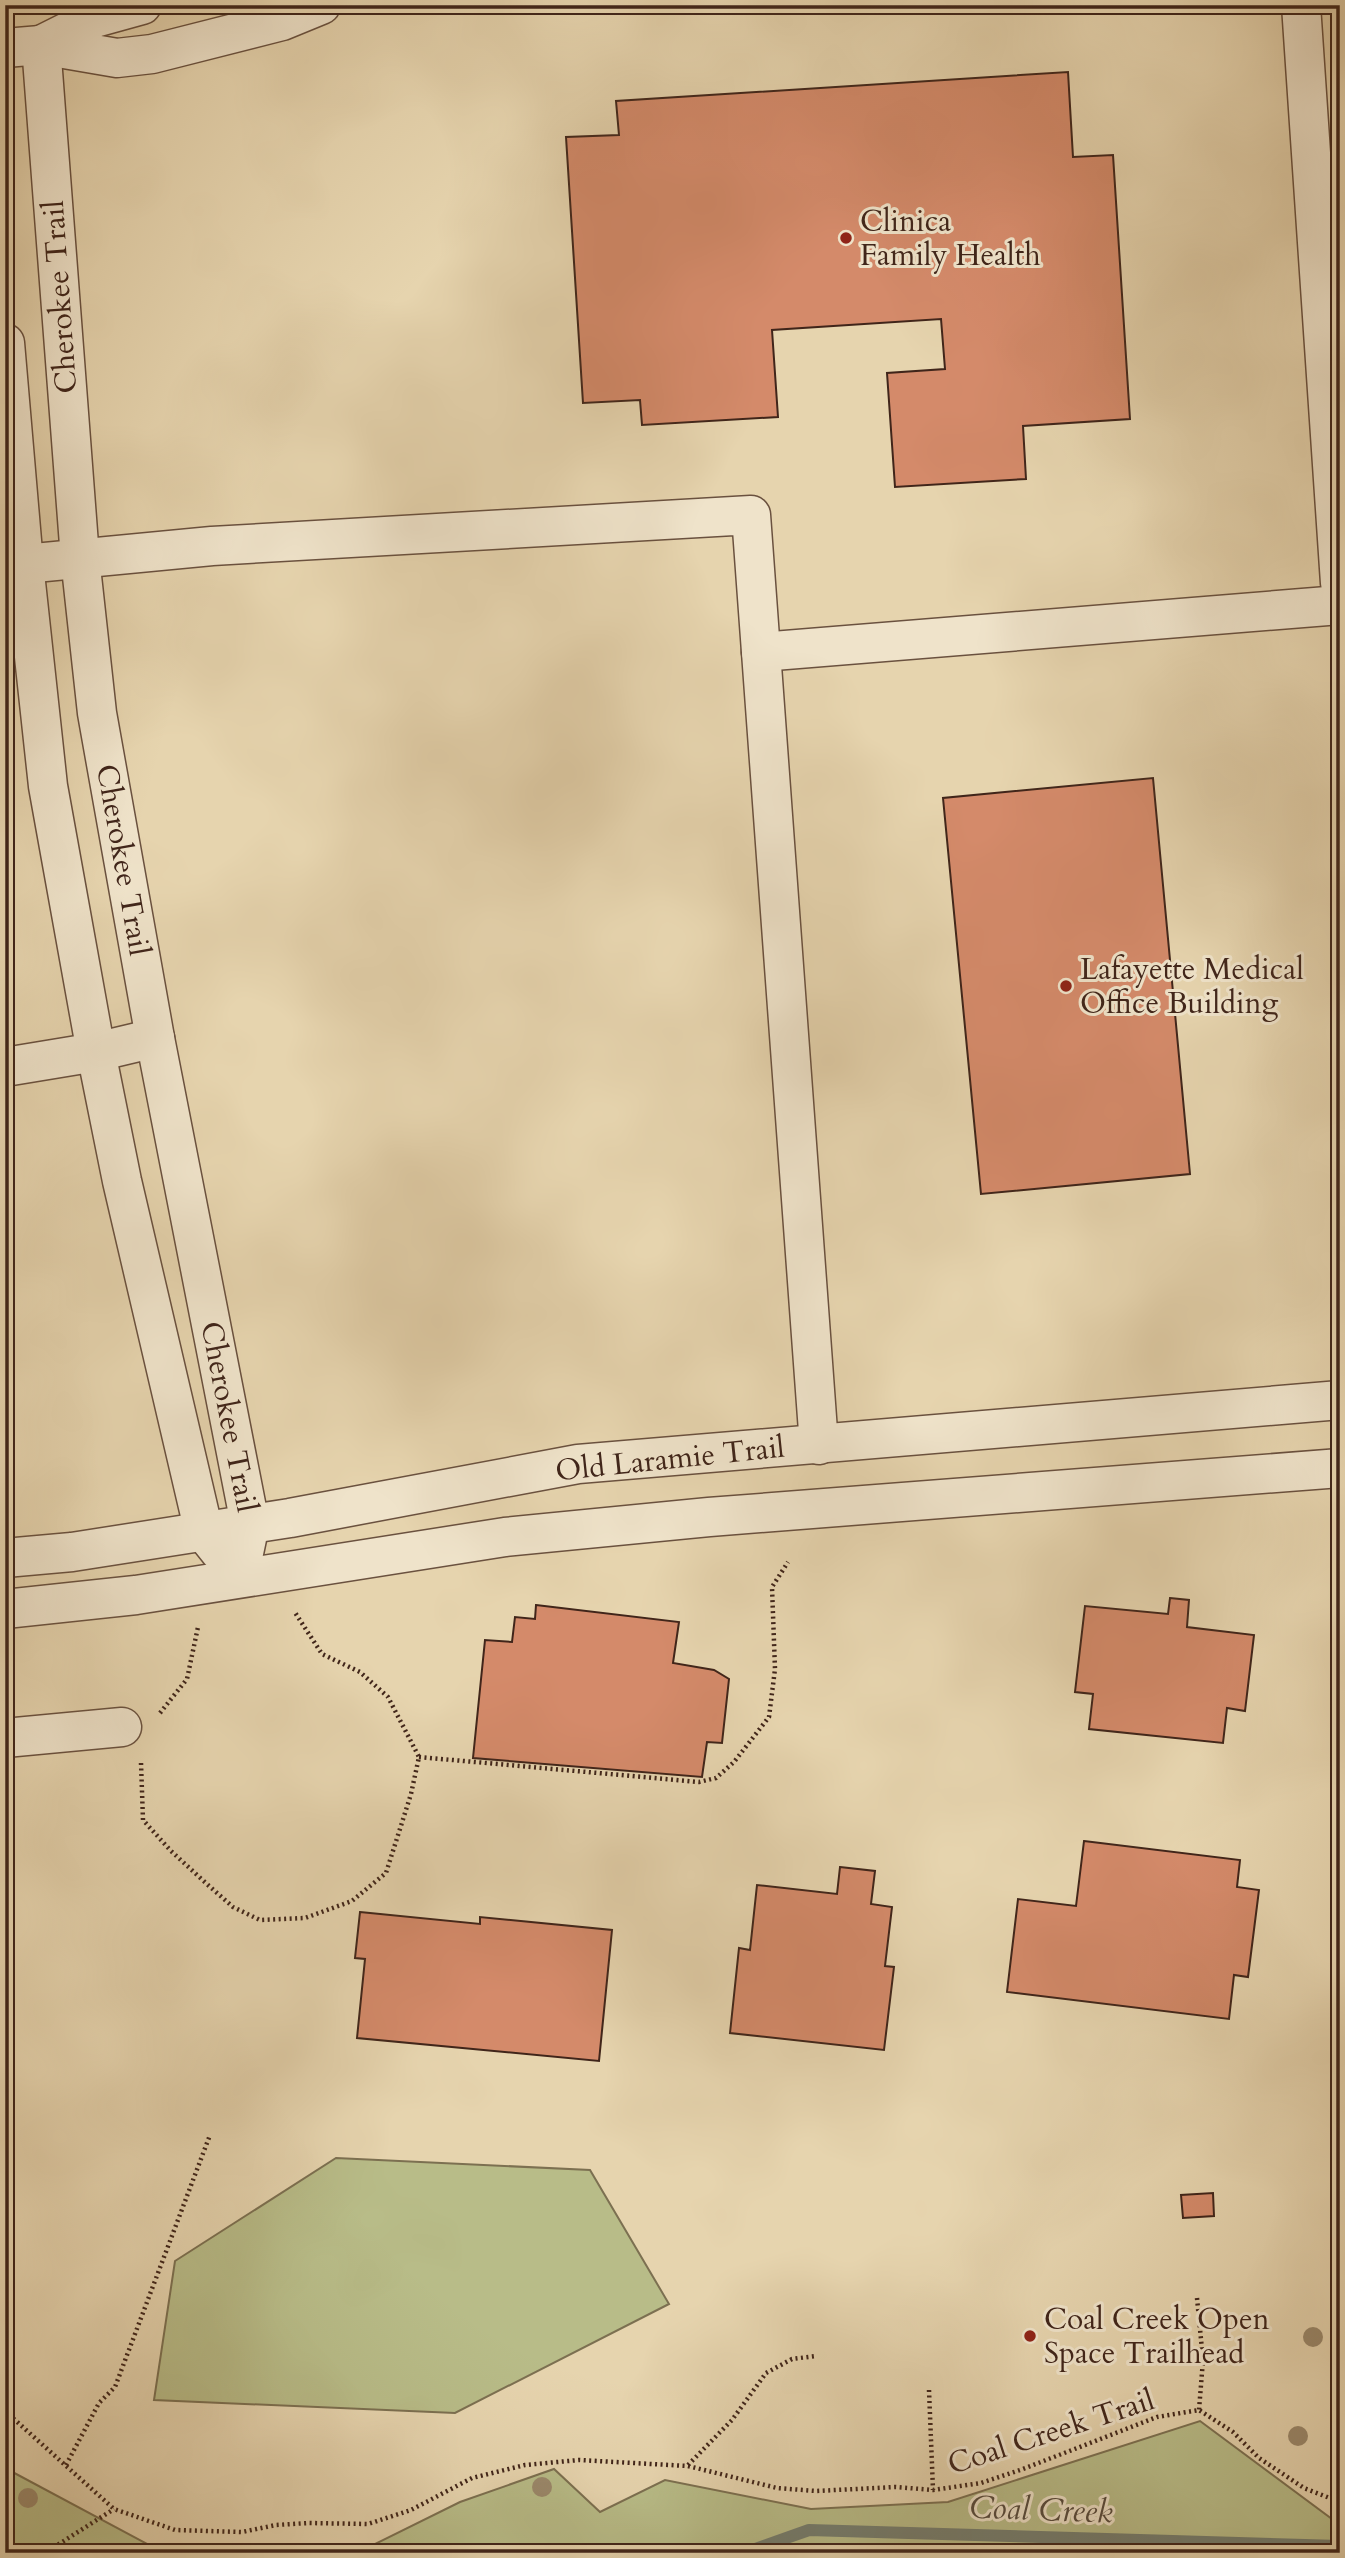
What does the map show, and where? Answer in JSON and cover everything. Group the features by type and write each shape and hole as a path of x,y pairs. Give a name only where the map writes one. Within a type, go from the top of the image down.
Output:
{"street":[{"path":"23,47 95,18 142,5"},
{"path":"23,47 117,58 152,54 282,21 321,5"},
{"path":"1301,5 1340,583"},
{"name":"Cherokee Trail","path":"23,47 97,713 155,1038 250,1524 239,1577"},
{"name":"Cherokee Trail","path":"5,343 24,564 48,786 96,1052 145,1289 204,1532 239,1577"},
{"path":"24,564 212,546 751,515 819,1444"},
{"path":"761,652 1340,605"},
{"path":"5,1067 96,1052 155,1038"},
{"name":"Old Laramie Trail","path":"5,1558 72,1552 357,1507 578,1464 1340,1400"},
{"name":"Old Laramie Trail","path":"5,1609 136,1595 518,1536 709,1517 1340,1468"},
{"path":"5,1738 141,1733"}],"path":[{"path":"419,1757 699,1782 716,1778 734,1762 769,1717 775,1669 772,1587 788,1562"},
{"path":"198,1626 187,1679 141,1733 140,1766 144,1820 171,1851 233,1907 260,1920 305,1918 352,1900 386,1873 411,1794 419,1757 388,1697 360,1672 322,1654 293,1608"},
{"path":"65,2465 99,2403 116,2387 210,2134"},
{"path":"1197,2298 1203,2360 1199,2410"},
{"path":"688,2466 732,2420 766,2373 792,2359 816,2356"},
{"path":"929,2390 933,2490"},
{"name":"Coal Creek Trail","path":"5,2411 114,2509 175,2530 242,2532 298,2523 368,2524 411,2510 472,2479 526,2465 579,2460 688,2466 777,2488 816,2491 896,2487 933,2490 981,2483 1157,2417 1199,2410 1233,2432 1259,2458 1304,2488 1340,2501"},
{"path":"5,2549 48,2551 114,2509"}],"green space":[{"path":"336,2158 590,2170 669,2304 455,2413 154,2400 175,2261"},
{"path":"1200,2421 1340,2525 1340,2553 267,2553 367,2548 460,2502 554,2469 600,2512 665,2480 811,2509 948,2502"},
{"path":"5,2468 164,2553 5,2553"}],"building":[{"name":"Clinica Family Health","path":"1068,72 1073,157 1113,155 1130,419 1023,426 1026,479 895,487 887,373 945,369 941,319 772,330 778,417 642,425 640,400 583,403 566,137 619,135 616,101"},
{"name":"Lafayette Medical Office Building","path":"1153,778 1190,1174 981,1194 943,798"},
{"path":"1170,1598 1189,1600 1187,1627 1254,1635 1245,1711 1227,1708 1223,1743 1089,1729 1093,1694 1075,1692 1085,1606 1168,1614"},
{"path":"536,1605 679,1622 673,1663 714,1670 729,1679 722,1743 707,1742 702,1777 473,1758 485,1640 512,1642 515,1617 535,1619"},
{"path":"1084,1841 1240,1860 1237,1887 1259,1890 1248,1977 1234,1975 1229,2019 1007,1992 1018,1899 1076,1906"},
{"path":"840,1867 875,1871 871,1904 892,1907 885,1966 894,1967 884,2050 730,2033 739,1948 750,1950 757,1885 837,1894"},
{"path":"360,1912 480,1924 480,1917 612,1930 599,2061 357,2038 365,1959 355,1958"},
{"path":"1213,2193 1214,2216 1183,2218 1181,2195"}],"waterway":[{"name":"Coal Creek","path":"744,2553 809,2530 1340,2546"}],"place":[{"name":"Clinica Family Health","path":"846,238"},
{"name":"Lafayette Medical Office Building","path":"1066,986"},
{"name":"Coal Creek Open Space Trailhead","path":"1030,2336"}]}
